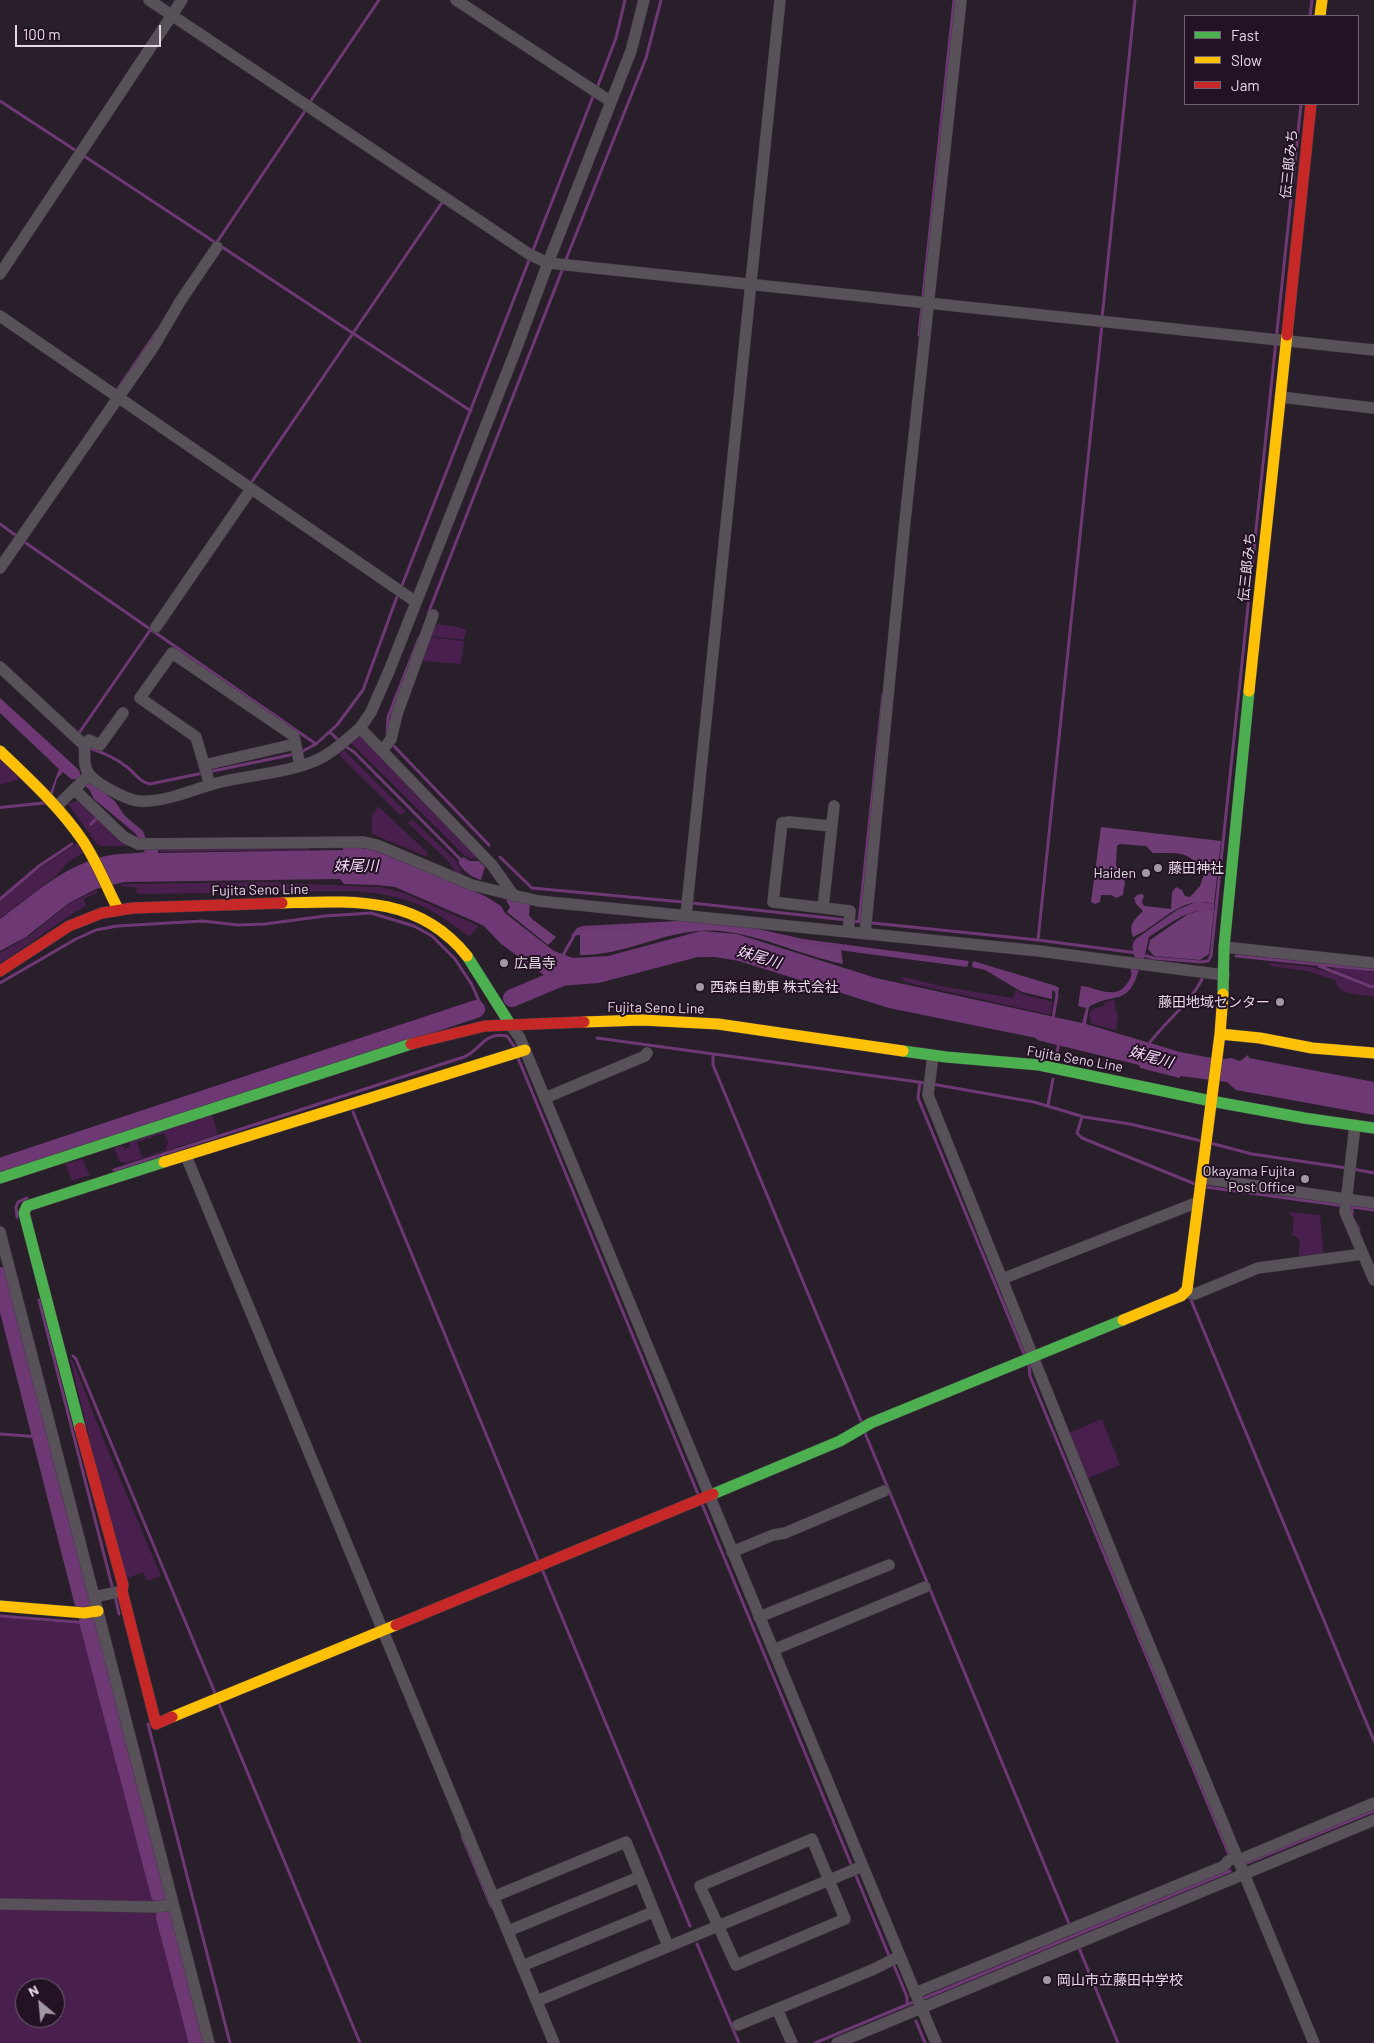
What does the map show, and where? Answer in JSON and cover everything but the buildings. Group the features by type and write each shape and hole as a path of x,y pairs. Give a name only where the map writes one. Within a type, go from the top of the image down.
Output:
{"street":[{"path":"149,0 532,256 548,264 1374,350"},
{"path":"0,274 169,14 182,0"},
{"path":"456,0 610,101"},
{"path":"207,773 322,758 360,728 371,712 515,352 610,101 631,51 644,0"},
{"path":"686,907 748,284 780,0"},
{"path":"865,926 905,521 924,303 961,0"},
{"path":"1320,15 1322,0"},
{"name":"伝三郎みち","path":"1189,1293 1187,1290 1220,1034 1224,947 1280,397 1280,341 1311,105"},
{"path":"0,568 115,395 154,346 181,300 217,247"},
{"path":"0,316 416,602"},
{"path":"1280,397 1374,408"},
{"path":"156,627 251,489"},
{"path":"387,745 433,616"},
{"path":"207,773 196,737 140,698 172,653 294,736 300,762"},
{"path":"0,667 84,745 86,751 83,758 82,782 124,837 138,844 363,842 377,845 472,885 514,896 592,907 686,907 849,924 1224,976"},
{"path":"84,745 88,740 100,745 123,713"},
{"path":"360,728 387,745 500,874 514,896"},
{"path":"82,782 122,797 140,801 157,799 207,773 296,745"},
{"path":"0,751 56,807 75,829 91,854 118,909"},
{"path":"56,807 82,782"},
{"path":"823,908 834,806"},
{"path":"831,826 782,823 773,902 850,911 849,924"},
{"name":"Fujita Seno Line","path":"0,971 76,922 118,909 368,904 399,910 433,924 451,938 479,972 495,1004 510,1024 673,1021 718,1024 933,1055 1039,1066 1211,1101 1304,1118 1374,1128"},
{"path":"1224,947 1374,963"},
{"path":"0,1178 424,1040 485,1026 510,1024 520,1038 545,1098 703,1497 732,1552 773,1650 894,1959 919,2001 936,2043"},
{"path":"1220,1034 1260,1038 1312,1048 1374,1053"},
{"path":"94,1597 116,1592 124,1585 100,1506 24,1212 28,1206 525,1050"},
{"path":"545,1098 645,1056 647,1053"},
{"path":"933,1055 928,1095 1129,1596 1314,2043"},
{"path":"1355,1125 1345,1204 1374,1280"},
{"path":"183,1157 379,1632 409,1696 554,2043"},
{"path":"1201,1183 1345,1204 1374,1203"},
{"path":"1002,1280 1198,1202"},
{"path":"0,1232 209,2043"},
{"path":"116,1592 156,1724 840,1441 871,1423 1189,1293 1258,1268 1363,1254"},
{"path":"732,1552 773,1535 785,1534 884,1491"},
{"path":"759,1617 889,1565"},
{"path":"773,1650 925,1587"},
{"path":"0,1606 84,1613 98,1611"},
{"path":"919,2001 1374,1803"},
{"path":"837,2043 919,2001 1224,1866 1374,1820"},
{"path":"812,1839 845,1919 736,1965 718,1925 700,1886 812,1839"},
{"path":"493,1896 626,1842 668,1946"},
{"path":"537,2001 857,1868"},
{"path":"508,1931 639,1877"},
{"path":"0,1904 157,1907 173,1904"},
{"path":"522,1966 653,1912"},
{"path":"738,2025 894,1959"},
{"path":"777,2009 792,2043"}],"shaded area":[{"path":"438,624 466,630 464,640 431,636 432,628"},
{"path":"430,637 464,641 461,664 420,661"},
{"path":"360,735 480,858 470,859 465,856 350,742"},
{"path":"344,750 406,812 400,815 340,756"},
{"path":"0,759 20,779 0,785"},
{"path":"76,801 82,803 129,846 101,846 97,844 68,804"},
{"path":"378,806 426,851 428,857 372,834 372,816"},
{"path":"412,819 456,861 465,878 454,870 449,862 408,823"},
{"path":"1101,827 1221,841 1214,904 1191,903 1181,907 1133,937 1132,926 1143,911 1136,904 1134,898 1137,895 1142,894 1144,896 1142,902 1144,906 1171,909 1172,892 1176,887 1182,890 1185,896 1190,897 1200,886 1204,874 1194,861 1183,854 1153,853 1146,846 1120,844 1117,846 1116,865 1125,882 1123,895 1116,898 1111,895 1101,895 1100,902 1095,904 1091,902"},
{"path":"78,843 83,853 68,862 57,875 0,918 0,900 38,869"},
{"path":"310,846 310,850 159,852 159,849"},
{"path":"263,882 381,887 404,893 479,926 469,937 429,909 402,899 371,893 353,891 141,894 136,893 137,888 119,884"},
{"path":"97,890 97,893 84,899 86,906 0,963 0,953 29,936 70,903"},
{"path":"508,898 530,903 529,915 532,919 556,937 548,945 507,912 510,907 506,900"},
{"path":"1202,910 1214,910 1209,954 1200,960 1154,956 1148,949 1150,940 1188,914"},
{"path":"714,925 841,950 843,964 753,937 717,931 684,933 625,949 580,955 580,931"},
{"path":"1270,963 1312,967 1329,972 1372,989 1374,988 1374,997 1345,992 1340,989 1335,980 1308,971 1269,966"},
{"path":"1334,967 1374,972 1374,985 1334,970"},
{"path":"902,978 945,987 1013,998 1016,989 1021,994 1053,1002 1051,1015 905,982"},
{"path":"1114,1000 1118,1017 1116,1030 1091,1024 1089,1014 1092,1009 1104,1006 1105,1002"},
{"path":"212,1115 218,1134 127,1163 120,1162 114,1148 122,1145 125,1149 130,1147 129,1141","holes":["164,1133 168,1142 165,1150 142,1157 137,1142"]},
{"path":"82,1159 90,1175 72,1181 65,1164"},
{"path":"1289,1212 1320,1215 1324,1257 1298,1261 1300,1241 1296,1236 1292,1236 1294,1218"},
{"path":"70,1359 73,1361 161,1576 147,1581 143,1572 124,1580"},
{"path":"1102,1419 1120,1465 1087,1479 1069,1433"},
{"path":"0,1618 85,1624 156,1903 0,1902"},
{"path":"0,1909 159,1912 193,2043 0,2043"}],"water":[{"name":"妹尾川","path":"0,698 79,770 80,774 115,801 124,815 143,831 150,850 158,850 158,853 343,850 343,845 374,850 485,896 501,906 505,913 554,951 573,958 608,956 701,931 737,934 876,978 1082,1023 1086,1008 1078,1006 1081,986 1106,992 1118,991 1123,988 1130,978 1130,967 1139,969 1130,989 1120,997 1098,1002 1089,1007 1086,1024 1180,1052 1206,1057 1231,1058 1240,1061 1248,1055 1249,1058 1374,1082 1374,1115 1236,1090 1227,1082 1180,1076 1180,1078 1140,1068 1139,1065 1037,1040 1036,1038 889,1008 739,961 715,957 698,957 599,983 559,986 501,944 484,926 395,887 344,884 340,879 124,882 96,889 69,903 26,937 0,951 0,919 48,883 74,868 102,857 145,852 136,834 94,799 89,789 63,772 57,779 50,804 0,809 0,806 47,801 59,769 0,713"},
{"path":"463,857 470,861 479,861 485,867 481,880 465,871 458,862"},
{"path":"1198,901 1214,904 1214,910 1188,914 1172,922 1149,937 1144,959 1135,958 1133,945 1137,938 1177,910"},
{"path":"697,920 745,926 803,939 969,961 967,967 785,943 733,929 710,926 585,932 571,936 577,928 582,926"},
{"path":"973,961 1056,986 1059,988 1058,993 1052,990 1052,999 1022,992 985,970 972,967"}],"waterway":[{"path":"310,102 379,0"},
{"path":"597,88 616,38 625,0"},
{"path":"565,262 646,58 661,0"},
{"path":"919,335 954,0"},
{"path":"1102,318 1135,0"},
{"path":"1310,15 1312,0"},
{"path":"401,588 594,94"},
{"path":"0,101 78,152"},
{"path":"1143,955 1153,958 1201,962 1208,961 1211,956 1301,105"},
{"path":"215,245 305,111"},
{"path":"84,156 471,411"},
{"path":"251,483 443,201"},
{"path":"428,614 563,268"},
{"path":"1038,940 1102,324"},
{"path":"117,390 157,331"},
{"path":"0,524 18,537"},
{"path":"23,541 316,744"},
{"path":"301,752 316,744 337,725 363,690 398,594"},
{"path":"79,733 151,629"},
{"path":"387,738 388,717 419,638"},
{"path":"859,922 883,694"},
{"path":"330,732 340,742"},
{"path":"391,743 489,845"},
{"path":"345,746 354,752 463,862"},
{"path":"90,748 118,761 140,779 150,784 295,754"},
{"path":"91,824 96,819"},
{"path":"0,899 39,866 72,844"},
{"path":"500,857 532,888 847,920"},
{"path":"0,983 76,939 96,930 117,926 203,921 238,925 265,924 325,916 371,913 414,926 432,936 455,959 472,985 482,1008"},
{"path":"853,921 1038,940 1137,953"},
{"path":"562,957 576,932"},
{"path":"1236,956 1374,970"},
{"path":"1319,966 1372,987 1374,986"},
{"path":"512,998 572,973"},
{"path":"1148,1045 1191,997 1202,979"},
{"path":"1053,1019 1057,995 1056,989"},
{"path":"0,1167 476,1009"},
{"path":"114,1170 464,1057 493,1036 507,1036 514,1046"},
{"path":"597,1038 926,1083"},
{"path":"1056,1058 1059,1042"},
{"path":"713,1054 713,1065 861,1421"},
{"path":"518,1058 698,1494"},
{"path":"1048,1105 1053,1079"},
{"path":"920,1082 918,1098 1024,1354"},
{"path":"932,1084 1034,1102 1084,1117 1130,1124 1202,1141"},
{"path":"353,1112 538,1560"},
{"path":"1082,1117 1077,1133 1082,1138 1195,1184"},
{"path":"1210,1143 1252,1154 1347,1168"},
{"path":"1353,1169 1374,1173"},
{"path":"1206,1187 1374,1210"},
{"path":"17,1217 16,1207 18,1202 27,1198"},
{"path":"1352,1207 1352,1217 1359,1230"},
{"path":"0,1276 83,1601"},
{"path":"1191,1296 1191,1300 1374,1741"},
{"path":"39,1300 113,1590"},
{"path":"73,1356 76,1359 215,1693"},
{"path":"1029,1365 1030,1376 1230,1857"},
{"path":"865,1433 1070,1926"},
{"path":"0,1434 41,1437"},
{"path":"702,1504 890,1958"},
{"path":"542,1569 690,1926"},
{"path":"115,1596 119,1614"},
{"path":"0,1616 89,1623"},
{"path":"88,1621 160,1895"},
{"path":"219,1704 360,2043"},
{"path":"148,1724 230,2043"},
{"path":"1242,1865 1374,1811"},
{"path":"462,1836 491,1906"},
{"path":"922,1999 1230,1871"},
{"path":"165,1917 198,2043"},
{"path":"697,1944 739,2043"},
{"path":"1079,1948 1118,2043"},
{"path":"893,1963 907,1997 907,2005"},
{"path":"815,2043 916,2001"},
{"path":"916,2021 925,2043"}],"traffic: fast":[{"path":"1223,994 1224,947 1249,691"},
{"path":"467,956 510,1024"},
{"path":"0,1178 411,1044"},
{"path":"903,1051 946,1057 1039,1065 1211,1101 1304,1118 1374,1128"},
{"path":"80,1428 24,1213 27,1206 164,1162"},
{"path":"713,1494 840,1441 871,1423 1123,1320"}],"traffic: slow":[{"path":"1320,15 1322,0"},
{"path":"1249,691 1287,335"},
{"path":"0,751 44,794 83,841 93,857 118,909"},
{"path":"282,903 358,903 382,906 405,912 427,922 448,936 467,956"},
{"path":"1123,1320 1181,1296 1187,1290 1220,1034 1223,994"},
{"path":"584,1022 642,1020 718,1024 903,1051"},
{"path":"1220,1034 1260,1038 1312,1048 1374,1053"},
{"path":"164,1162 525,1050"},
{"path":"0,1606 84,1613 98,1611"},
{"path":"172,1717 396,1625"}],"traffic: jam":[{"path":"1287,335 1311,105"},
{"path":"0,971 69,926 102,913 133,908 282,903"},
{"path":"411,1044 485,1026 584,1022"},
{"path":"80,1428 123,1585 122,1591 156,1724 172,1717"},
{"path":"396,1625 713,1494"}],"place":[{"name":"藤田神社","path":"1158,868"},
{"name":"Haiden","path":"1146,873"},
{"name":"広昌寺","path":"504,963"},
{"name":"西森自動車 株式会社","path":"700,987"},
{"name":"藤田地域センター","path":"1280,1002"},
{"name":"Okayama Fujita Post Office","path":"1305,1179"},
{"name":"岡山市立藤田中学校","path":"1047,1980"}]}
